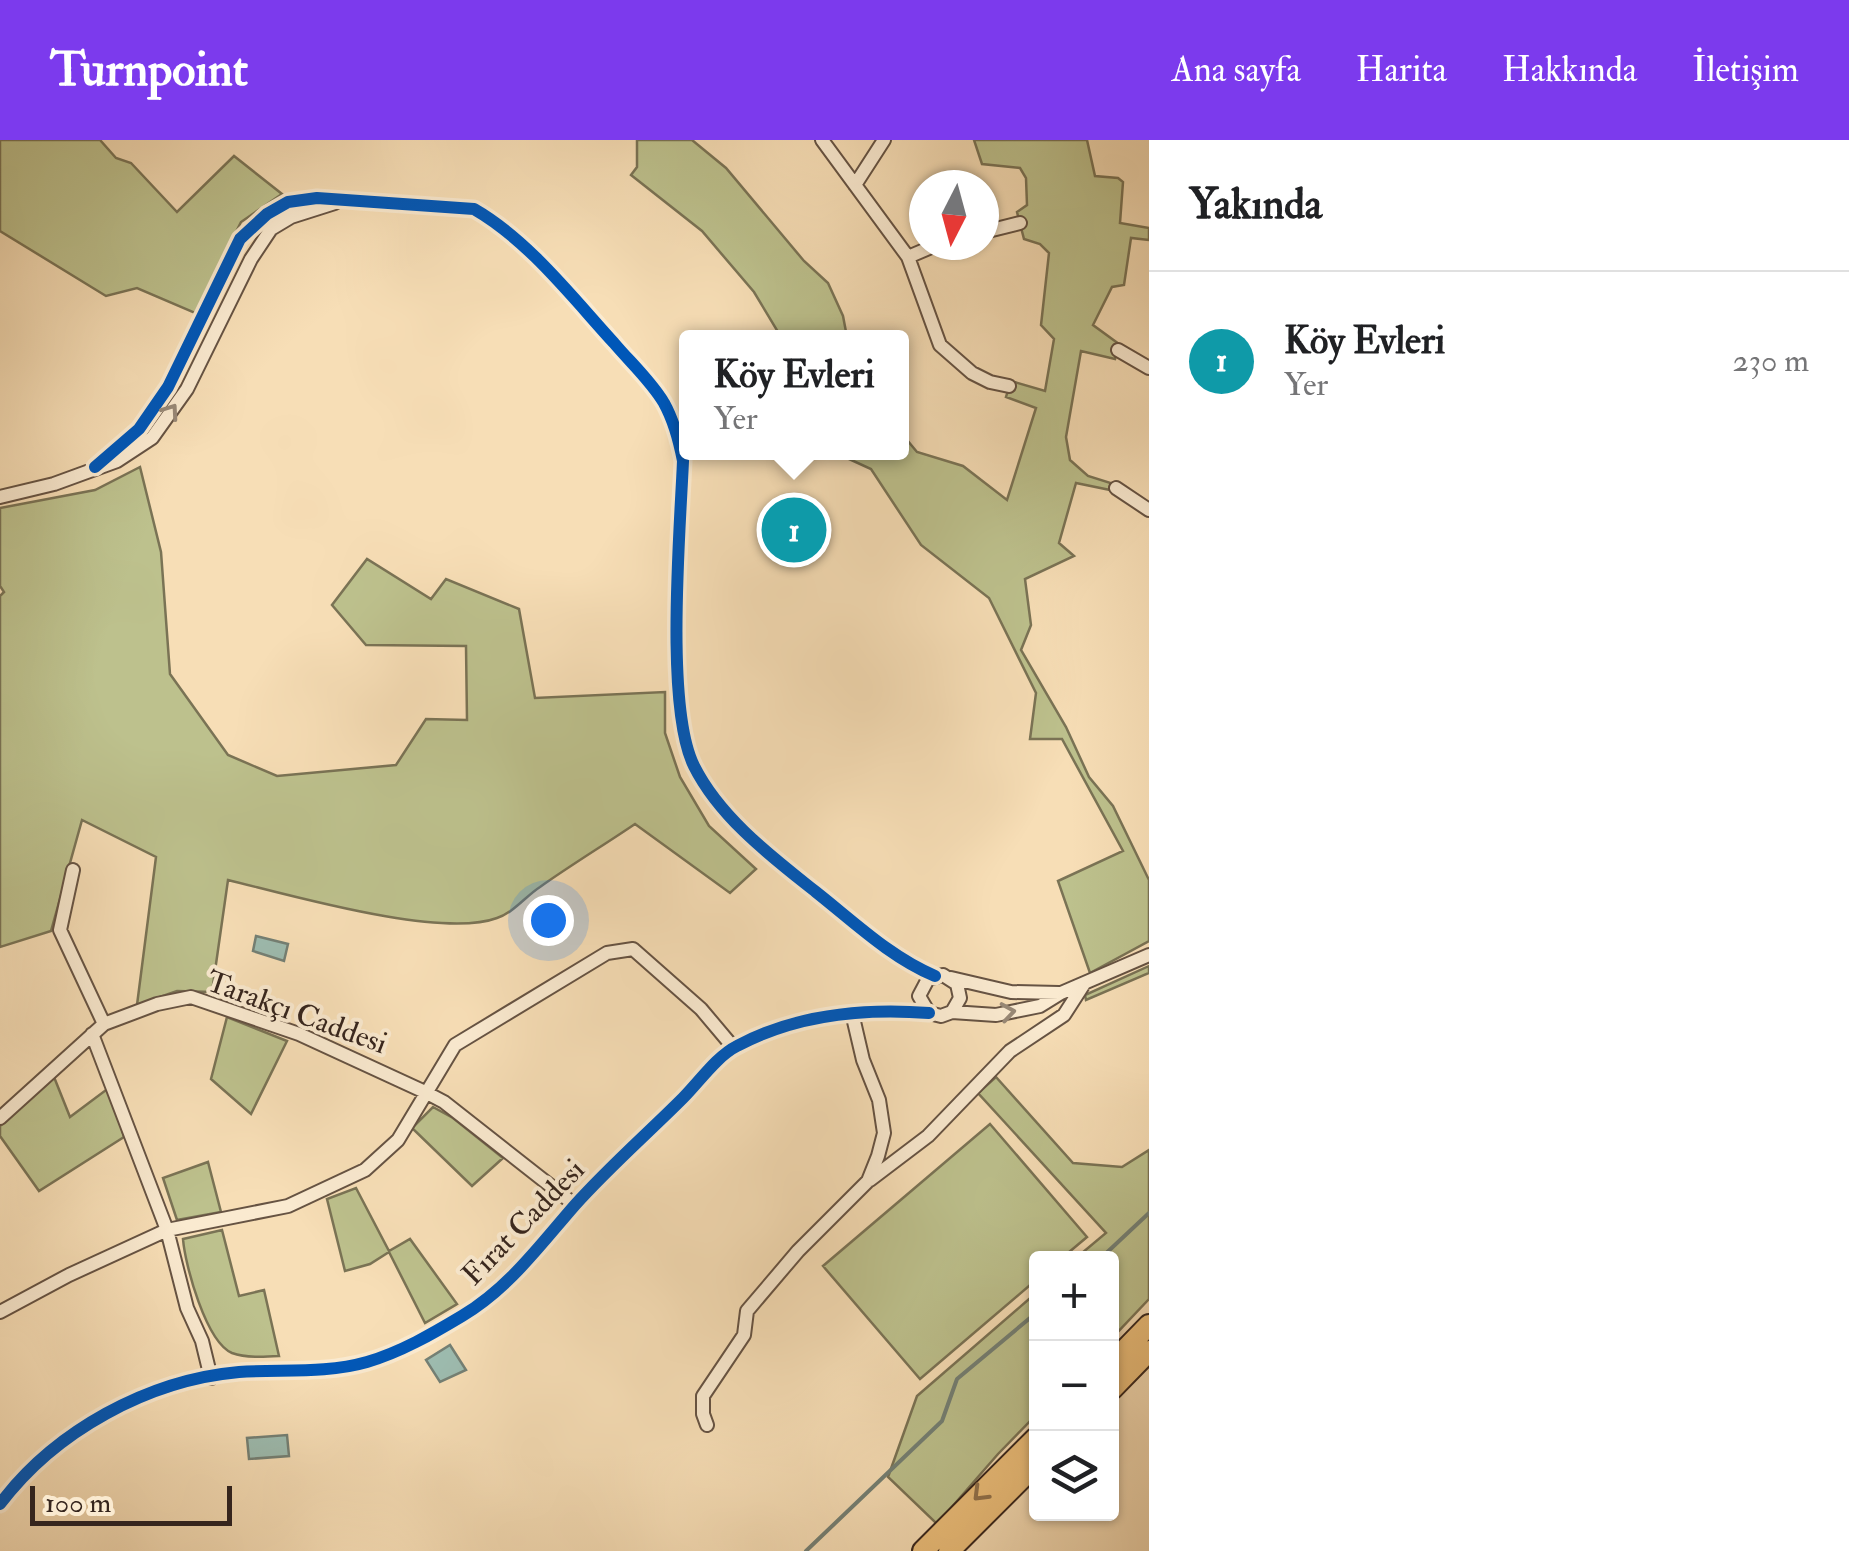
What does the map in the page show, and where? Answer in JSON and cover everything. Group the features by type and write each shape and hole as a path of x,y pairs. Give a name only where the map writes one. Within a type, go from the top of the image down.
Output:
{"main road":[{"path":"1119,1356 1149,1325"},
{"path":"1119,1383 1149,1351"},
{"path":"923,1551 1029,1445"},
{"path":"950,1551 1029,1471"}],"street":[{"path":"822,140 908,258 940,345 972,373 1010,386"},
{"path":"855,185 884,140"},
{"path":"96,467 139,429 168,387 240,239 267,214 288,202 317,198 474,209 490,218 579,305 662,399 679,440"},
{"path":"0,497 54,484 117,461 152,438 187,389 251,259 271,229 291,216 342,200"},
{"path":"999,229 1020,224"},
{"path":"1118,350 1149,368"},
{"path":"683,460 679,662 682,719 692,763 718,804 789,870 907,964 934,976 1010,992 1061,993"},
{"path":"1116,488 1149,510"},
{"path":"73,870 60,930 104,1024"},
{"path":"0,1312 167,1230 288,1206 365,1170 398,1140 456,1045 607,953 633,948 702,1009 733,1047"},
{"path":"907,964 929,1012 940,1016 952,1012 996,1015 1040,1006 1061,993 1149,956"},
{"path":"901,1010 934,976"},
{"path":"951,978 960,992 959,1003 952,1012"},
{"path":"707,1424 702,1414 703,1396 744,1335 747,1311 798,1251 868,1181 928,1136 1010,1050 1064,1015 1084,984"},
{"name":"Tarakçı Caddesi","path":"0,1118 104,1024 157,1004 192,997 299,1034 426,1092 575,1205"},
{"name":"Fırat Caddesi","path":"0,1504 16,1482 60,1444 120,1404 183,1383 238,1372 306,1372 366,1362 420,1340 468,1313 516,1274 575,1205 733,1047 791,1022 852,1013 929,1012"},
{"path":"852,1013 863,1060 879,1100 884,1133 868,1181"},
{"path":"92,1034 167,1230 187,1308 202,1341 211,1378"}],"green space":[{"path":"0,140 100,140 116,158 131,163 177,212 234,156 282,194 241,222 195,313 137,288 106,296 0,231"},
{"path":"637,140 692,140 726,168 804,261 828,283 846,330 777,330 754,292 702,231 631,175 637,167"},
{"path":"974,140 1087,140 1095,176 1123,182 1120,223 1149,228 1149,240 1131,238 1124,285 1112,287 1093,325 1119,344 1115,359 1081,351 1066,437 1070,460 1088,476 1117,485 1115,491 1076,483 1059,543 1074,556 1025,579 1031,625 1021,650 1066,727 1089,777 1113,806 1149,880 1149,941 1090,973 1058,881 1123,851 1062,739 1030,739 1036,693 989,598 921,545 871,469 851,460 909,460 909,442 917,452 963,466 1007,500 1036,408 1006,397 1011,381 1045,391 1054,339 1041,325 1049,253 1040,244 1024,239 1017,212 1027,205 1026,178 1020,168 982,164"},
{"path":"140,467 161,552 170,674 228,755 277,776 396,765 426,719 467,720 466,646 366,645 332,605 367,559 431,599 446,579 519,609 535,698 665,692 665,733 680,777 709,826 756,869 730,893 635,824 508,912 472,923 404,919 228,880 212,992 177,991 137,1005 156,857 82,820 51,931 0,947 0,596 4,592 0,586 0,508 95,490"},
{"path":"1149,966 1149,973 1086,1000 1085,995"},
{"path":"227,1017 287,1041 251,1114 211,1079"},
{"path":"54,1077 70,1117 110,1087 124,1137 39,1191 0,1136 0,1126"},
{"path":"996,1077 1073,1163 1122,1167 1149,1150 1149,1299 1119,1331 1119,1251 1084,1251 1106,1233 978,1093"},
{"path":"433,1107 503,1158 472,1186 412,1128"},
{"path":"990,1124 1087,1237 1070,1251 1029,1251 1029,1286 920,1379 823,1266"},
{"path":"208,1162 221,1212 177,1220 163,1178"},
{"path":"356,1188 389,1251 410,1239 457,1304 425,1323 389,1252 370,1264 345,1271 327,1199"},
{"path":"222,1230 239,1296 264,1290 279,1356 232,1353 206,1319 183,1239"},
{"path":"1029,1299 1029,1422 937,1524 888,1477 917,1396"}],"shaded area":[{"path":"256,936 288,944 284,961 253,951"},
{"path":"450,1345 466,1370 440,1382 426,1360"},
{"path":"287,1435 289,1456 249,1459 247,1438"}],"waterway":[{"path":"1108,1251 1149,1213"},
{"path":"806,1551 942,1421 957,1379 1029,1319"}],"cycle path":[{"path":"95,467 139,429 168,387 240,239 267,214 288,202 317,198 474,209 494,222 548,270 647,379 664,403 679,443"},
{"path":"683,460 677,662 685,739 694,766 732,819 782,865 888,949 935,976"},
{"path":"0,1504 22,1478 76,1432 138,1398 205,1377 335,1368 367,1362 404,1348 462,1316 509,1279 601,1177 715,1063 737,1046 782,1027 830,1016 929,1013"}],"place":[{"name":"Köy Evleri","path":"794,530"}]}
